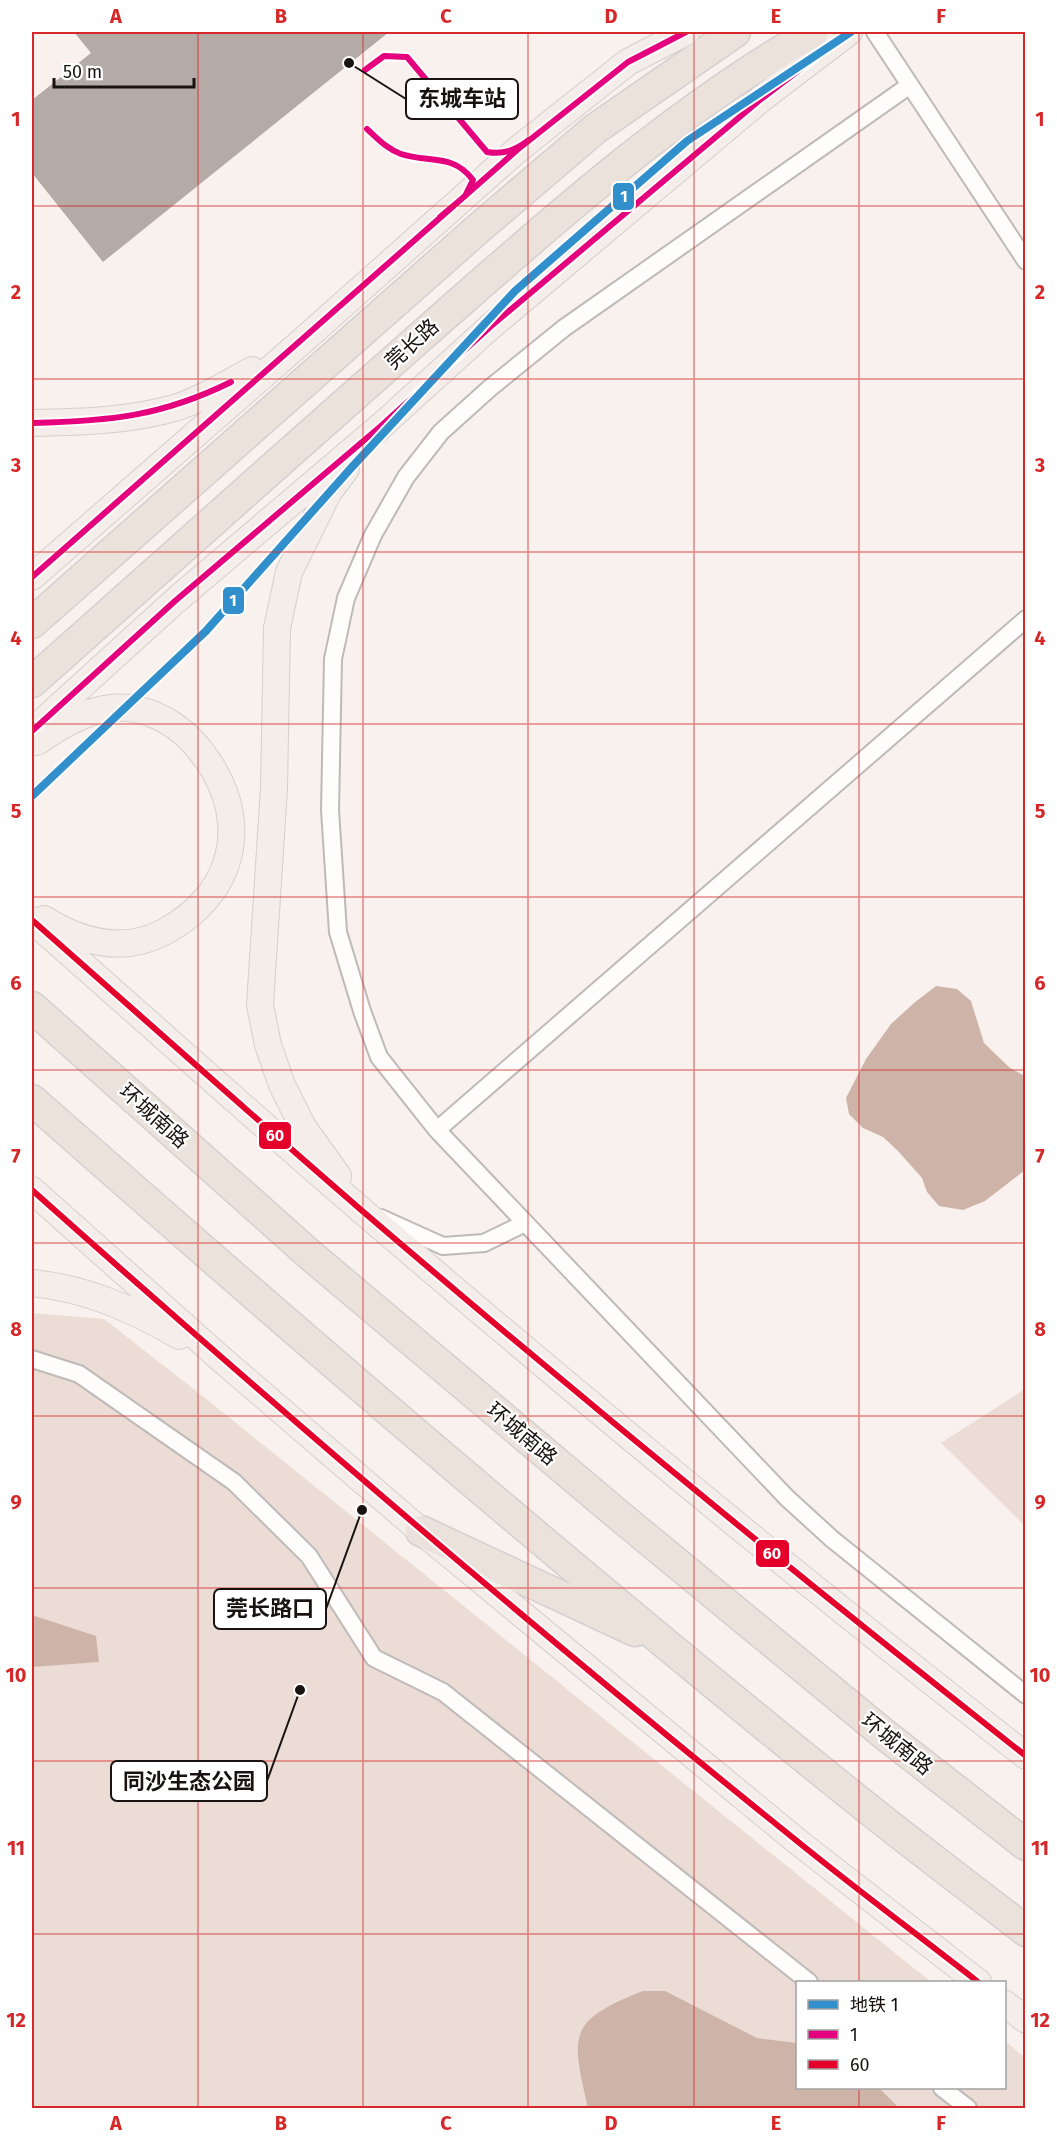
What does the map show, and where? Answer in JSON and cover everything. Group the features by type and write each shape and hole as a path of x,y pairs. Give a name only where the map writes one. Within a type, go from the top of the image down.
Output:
{"highway":[{"name":"莞长路","path":"32,623 470,236 595,129 735,32"},
{"name":"莞长路","path":"32,682 505,262 611,172 729,84 780,50 813,32"},
{"name":"环城南路","path":"32,1007 309,1254 586,1488 875,1727 1026,1845"},
{"path":"32,1100 274,1313 673,1648 842,1788 1026,1931"},
{"path":"420,1531 673,1648"}],"main road":[{"path":"32,577 300,343 516,150 628,62 686,32"},
{"path":"32,731 175,601 381,426 490,327 761,99 849,32"},
{"path":"32,423 105,421 144,416 180,406 213,392 300,343"},
{"path":"360,1209 303,1126 282,1085 268,1045 260,1005 274,788 277,628 290,572 328,492 381,426"},
{"path":"32,745 75,719 110,708 133,708 160,716 184,733 204,754 230,804 232,832 228,859 217,884 201,905 183,921 159,935 137,942 117,944 93,942 50,923 32,911"},
{"path":"32,920 360,1209 670,1470 1026,1756"},
{"path":"32,1190 220,1358 420,1531 798,1842 975,1981"},
{"path":"32,1283 57,1285 105,1299 155,1322 220,1358"},
{"path":"1006,2004 1026,2020"}],"street":[{"path":"875,32 1026,261"},
{"path":"910,86 564,328 490,388 441,432 406,477 373,535 346,598 333,659 330,810 338,932 379,1058 437,1130 787,1498 832,1539 1026,1695"},
{"path":"437,1130 1026,619"},
{"path":"360,1209 443,1246 484,1243 525,1223"},
{"path":"32,1359 79,1374 234,1482 309,1556 374,1658 443,1692 806,1981"},
{"path":"943,2089 968,2109"}],"shaded area":[{"path":"936,986 957,989 971,1001 984,1043 1010,1068 1025,1076 1025,1170 985,1201 963,1210 939,1206 927,1192 922,1178 898,1151 883,1137 863,1128 849,1114 846,1098 866,1059 891,1024"},
{"path":"32,1313 104,1319 930,1981 796,1981 796,2089 1006,2089 1006,2042 1025,2058 1025,2108 32,2108"},
{"path":"1025,1389 1025,1526 941,1443"},
{"path":"32,1615 96,1636 99,1662 32,1667"},
{"path":"643,1991 665,1991 757,2038 796,2043 796,2089 880,2089 899,2108 588,2108 579,2063 578,2046 581,2033 588,2022 618,2002"}],"building":[{"path":"74,32 389,32 103,262 32,173 32,100 91,53"}],"metro line":[{"name":"1","path":"32,796 206,631 352,467 515,291 687,141 851,32"}],"transit line":[{"name":"1","path":"32,577 517,150 628,62 686,32"},
{"name":"1","path":"32,731 175,601 381,426 490,327 761,99 849,32"},
{"name":"1","path":"365,70 384,56 407,57 487,152 510,151 529,140"},
{"name":"1","path":"367,129 396,152 411,157 449,162 473,180 465,196 440,217"},
{"name":"1","path":"32,423 86,421 134,415 181,403 231,382"},
{"name":"60","path":"32,920 319,1173 524,1348 773,1554 1026,1756"},
{"name":"60","path":"32,1190 315,1439 506,1602 797,1841 977,1981"}],"place":[{"name":"东城车站","path":"349,63"},
{"name":"莞长路口","path":"362,1510"},
{"name":"同沙生态公园","path":"300,1690"}]}
